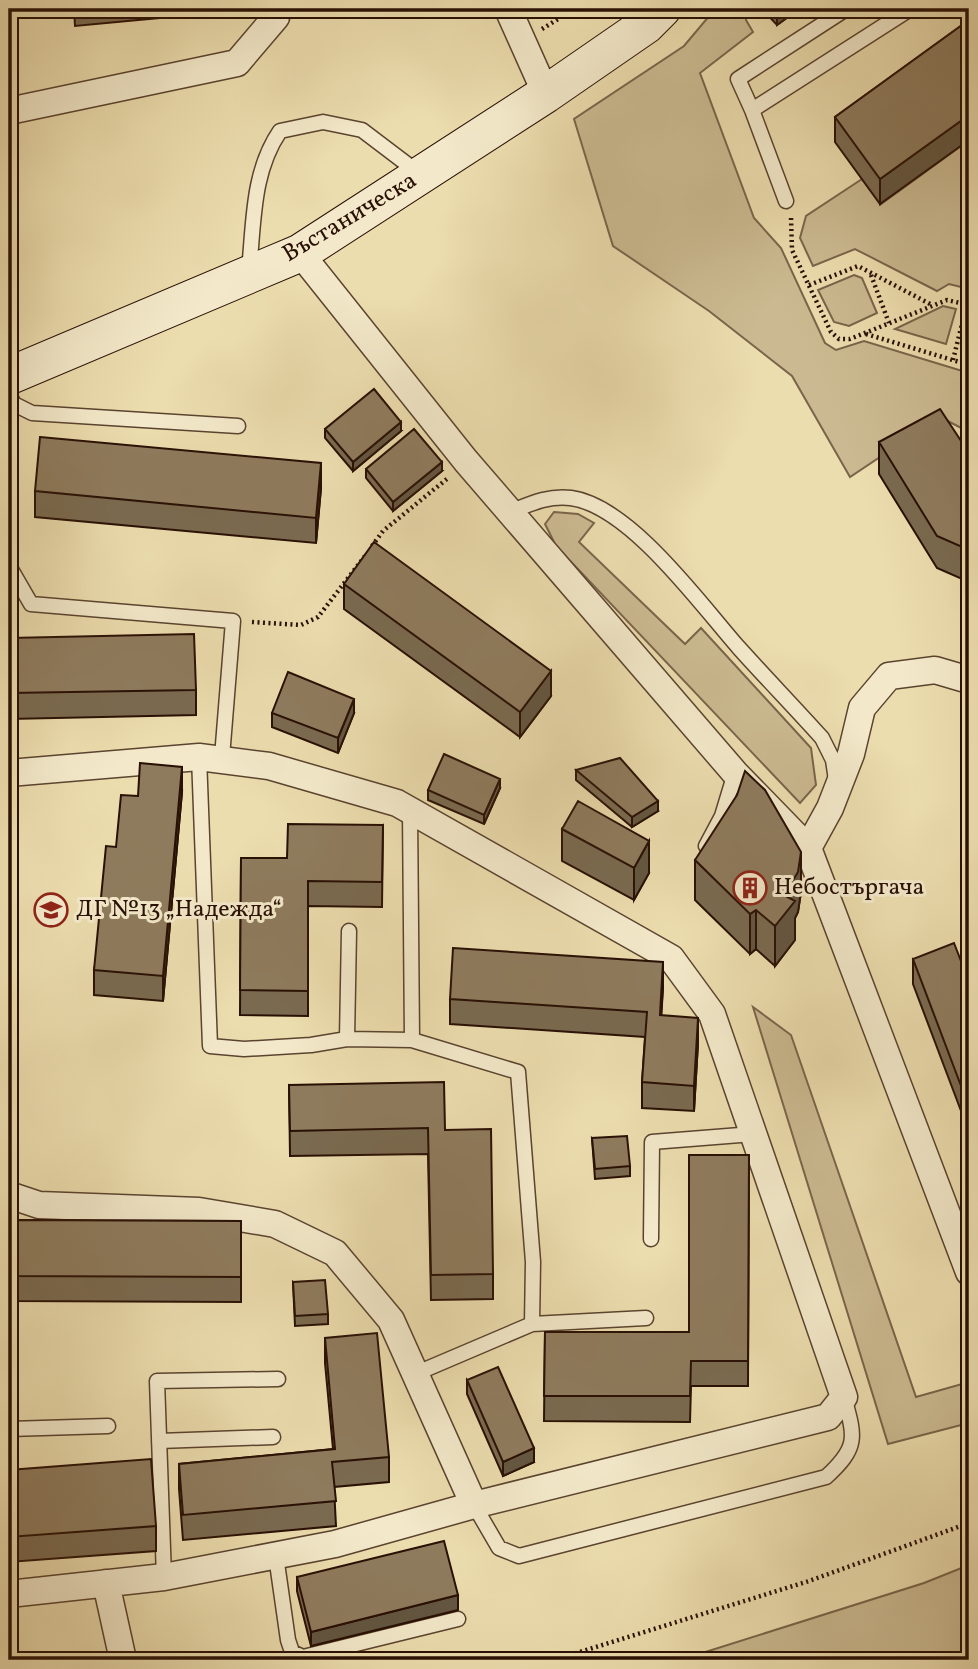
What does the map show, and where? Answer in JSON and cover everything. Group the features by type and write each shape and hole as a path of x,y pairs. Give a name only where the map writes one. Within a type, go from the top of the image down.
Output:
{"main road":[{"name":"Въстаническа","path":"9,376 300,253 546,94 646,25 662,9"}],"street":[{"path":"9,111 237,63 276,18 275,9"},
{"path":"508,9 546,94"},
{"path":"300,253 466,461 735,773 808,848 969,1272"},
{"path":"808,848 851,754 862,708 889,676 935,670 969,680"},
{"path":"9,773 210,757 269,765 397,803 671,958 712,1014 844,1396 828,1417 474,1505 335,1544 164,1577 9,1594"},
{"path":"9,1195 39,1205 200,1211 275,1224 335,1253 391,1320 418,1373 474,1505"},
{"path":"106,1583 123,1660"}],"lane":[{"path":"786,201 738,79 846,9"},
{"path":"752,110 909,9"},
{"path":"249,275 256,192 266,151 280,131 323,122 362,130 422,175"},
{"path":"9,396 14,404 32,413 237,426"},
{"path":"510,512 540,500 571,498 600,508 626,526 667,564 822,738 834,760 837,789"},
{"path":"9,566 30,604 233,621 210,757 210,1046 244,1049 311,1045 347,1039 412,1040 518,1072 533,1262 532,1324"},
{"path":"701,856 722,816 735,773"},
{"path":"410,811 412,1040"},
{"path":"347,1039 349,931"},
{"path":"651,1239 652,1142 753,1134"},
{"path":"418,1373 532,1324 646,1318"},
{"path":"164,1577 157,1381 278,1379"},
{"path":"474,1505 499,1548 519,1556 826,1477 845,1460 855,1434 844,1396"},
{"path":"9,1429 108,1426"},
{"path":"159,1441 272,1437"},
{"path":"276,1556 288,1640 292,1652 303,1657 458,1619"}],"path":[{"path":"786,201 791,218 792,250 831,332 839,339 850,339 947,300 968,304 953,360"},
{"path":"808,285 858,266 932,306"},
{"path":"871,273 889,323"},
{"path":"864,333 969,365"},
{"path":"233,621 301,625 318,617 383,531 418,506 466,461"},
{"path":"554,1660 808,1581 969,1523"}],"shaded area":[{"path":"715,9 748,9 746,20 753,32 700,73 754,218 781,248 825,343 836,350 864,341 969,373 969,432 940,417 850,477 792,376 709,311 613,246 574,119 684,46"},
{"path":"968,141 966,194 969,210 969,289 949,284 937,291 855,249 813,266 800,238 806,216 862,179 881,204"},
{"path":"854,275 862,278 877,313 849,326 834,322 818,290"},
{"path":"943,306 956,309 946,344 895,329"},
{"path":"554,512 578,514 594,523 579,542 685,644 701,628 811,748 816,785 800,803 556,546 545,524"},
{"path":"753,1007 791,1035 916,1397 969,1382 969,1423 888,1444"},
{"path":"969,1565 969,1660 680,1660 924,1583"}],"building":[{"path":"969,20 969,115 880,179 835,117"},
{"path":"374,389 401,422 353,462 325,429"},
{"path":"940,409 969,453 969,550 937,536 879,442"},
{"path":"414,429 442,462 393,502 366,469"},
{"path":"40,437 321,463 316,518 35,491"},
{"path":"374,542 551,671 520,712 344,584"},
{"path":"194,634 196,690 9,693 9,638"},
{"path":"288,672 354,699 338,738 272,713"},
{"path":"444,754 500,779 484,815 428,790"},
{"path":"620,758 658,801 632,817 576,770"},
{"path":"140,763 182,767 163,976 94,970 106,846 116,847 121,795 138,796"},
{"path":"745,771 765,790 801,852 798,872 784,895 795,901 775,926 756,910 750,914 695,860 737,795"},
{"path":"578,801 649,841 634,868 562,829"},
{"path":"288,824 383,825 382,882 308,881 308,991 240,990 241,858 287,858"},
{"path":"954,943 969,979 969,1107 913,959"},
{"path":"453,948 663,962 660,1015 698,1018 694,1086 642,1082 647,1012 450,999"},
{"path":"444,1082 445,1130 491,1129 493,1274 431,1275 428,1128 290,1131 289,1085"},
{"path":"627,1136 630,1166 595,1169 592,1138"},
{"path":"689,1155 749,1155 748,1361 691,1361 690,1396 544,1396 545,1332 689,1332"},
{"path":"9,1220 241,1221 241,1277 9,1276"},
{"path":"325,1280 328,1314 295,1316 293,1282"},
{"path":"377,1333 389,1457 332,1462 336,1501 183,1515 179,1464 335,1449 325,1338"},
{"path":"498,1367 534,1448 503,1462 467,1380"},
{"path":"151,1459 156,1526 9,1537 9,1470"},
{"path":"444,1541 458,1595 311,1632 297,1577"}],"place":[{"name":"Небостъргача","path":"750,888"},
{"name":"ДГ №13 „Надежда“","path":"51,910"}]}
